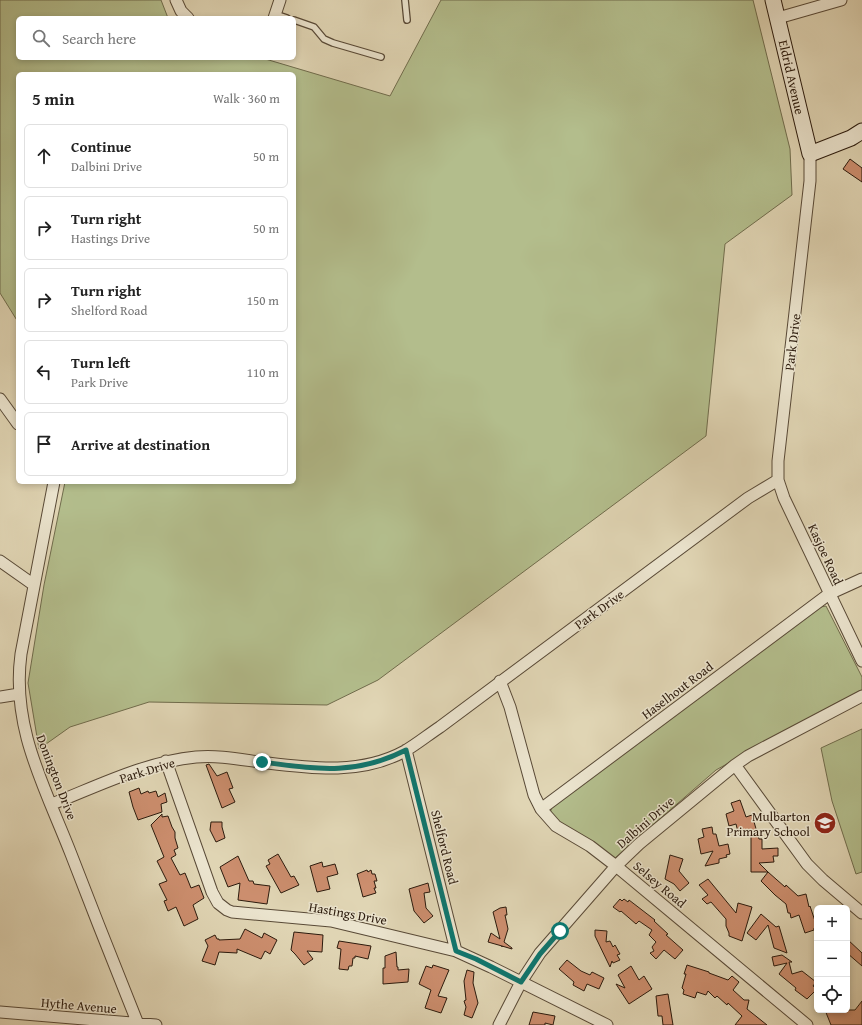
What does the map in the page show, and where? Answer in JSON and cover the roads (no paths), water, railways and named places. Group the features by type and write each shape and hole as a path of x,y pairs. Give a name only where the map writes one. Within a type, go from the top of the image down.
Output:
{"street":[{"path":"176,0 181,11 186,16"},
{"path":"275,16 280,0"},
{"name":"Eldrid Avenue","path":"774,0 810,154"},
{"path":"778,18 841,0"},
{"path":"810,154 851,138 862,131"},
{"name":"Park Drive","path":"52,804 139,770 166,762 195,757 215,756 320,769 342,769 368,764 392,757 406,750 748,498 778,480 778,461 810,181 810,154"},
{"path":"0,399 16,421"},
{"name":"Kasjoe Road","path":"778,480 784,498 862,661"},
{"name":"Donington Drive","path":"54,484 20,661 19,694 24,727 28,746 138,1024"},
{"path":"0,561 34,585"},
{"name":"Haselhout Road","path":"541,809 829,594 862,579"},
{"name":"Selsey Road","path":"500,681 510,707 534,794 541,809 556,826 590,846 616,866 807,1025"},
{"path":"0,697 19,694"},
{"name":"Dalbini Drive","path":"499,1025 521,982 540,954 616,866 639,844 735,765 782,737 862,696"},
{"name":"Shelford Road","path":"406,750 456,951"},
{"name":"Hastings Drive","path":"166,762 212,892 218,903 227,910 250,914 331,921 456,951 476,959 607,1025"},
{"path":"735,765 807,864 823,880 862,913"},
{"name":"Hythe Avenue","path":"0,1012 156,1025"}],"lane":[{"path":"405,0 407,20"},
{"path":"296,21 314,27 324,39 333,43 381,57"}],"place":[{"name":"Mulbarton Primary School","path":"825,823"}]}
